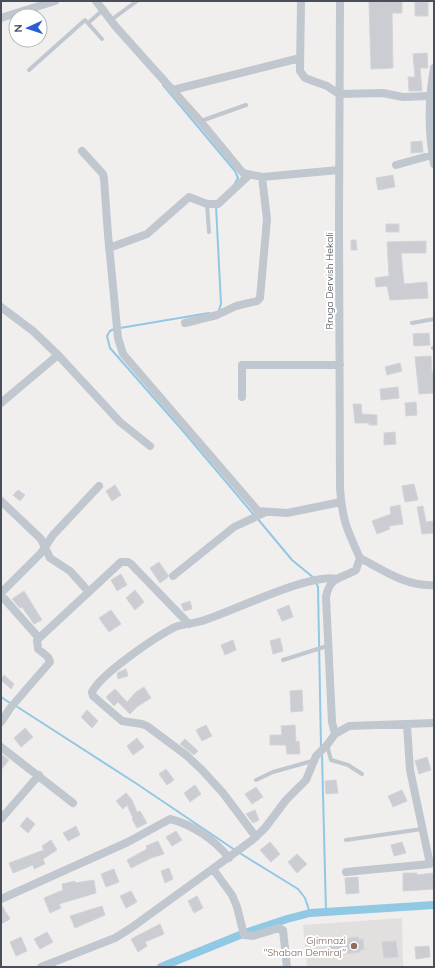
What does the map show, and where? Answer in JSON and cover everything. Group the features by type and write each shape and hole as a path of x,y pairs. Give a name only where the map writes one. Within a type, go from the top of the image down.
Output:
{"street":[{"path":"1,18 55,1"},
{"path":"96,1 201,122 238,169 249,175 262,177 339,170"},
{"path":"301,1 300,58 302,75 327,86 339,94 430,96"},
{"name":"Rruga Dervish Hekali","path":"340,1 339,170 341,502 346,527 360,558"},
{"path":"173,90 300,58"},
{"path":"396,165 433,160 428,126 434,68"},
{"path":"82,151 103,174 118,338 123,354 254,508 262,514"},
{"path":"109,248 148,234 189,197 212,204 249,175"},
{"path":"185,323 217,315 228,308 257,301 260,298 267,219 262,177"},
{"path":"1,307 32,331 58,355 120,422 150,446"},
{"path":"1,403 58,355"},
{"path":"242,397 242,365 340,365"},
{"path":"39,638 1,594 99,486"},
{"path":"1,501 41,539 50,558 70,571 88,591"},
{"path":"173,576 230,531 262,514 287,513 341,502"},
{"path":"335,734 332,722 324,647 326,597 330,585 337,578 356,570 360,558 410,584 423,586 434,585"},
{"path":"1,722 12,705 50,662 48,657 38,649 36,643 39,638 118,563 128,562 189,624"},
{"path":"256,837 216,785 186,755 147,726 122,721 92,694 93,690 111,672 143,646 173,628 206,620 305,582 320,578 337,578"},
{"path":"41,967 122,934 235,854 256,837 286,800 306,780 314,759 326,747 335,734 349,726 434,723"},
{"path":"346,872 430,864 410,770 407,725"},
{"path":"1,747 73,803"},
{"path":"1,819 38,775"},
{"path":"1,899 128,842 170,819 182,823 206,837 223,851 235,854"},
{"path":"213,869 232,895 237,907 243,932 253,936 279,928 283,930 288,967"}],"lane":[{"path":"111,20 137,1"},
{"path":"88,23 103,10"},
{"path":"29,70 85,20 102,39"},
{"path":"201,122 246,105"},
{"path":"209,232 212,204"},
{"path":"412,323 434,319"},
{"path":"283,660 324,647"},
{"path":"326,747 331,760 348,765 362,774"},
{"path":"256,780 279,770 314,759"},
{"path":"346,840 423,829"}],"shaded area":[{"name":"Gjimnazi \"Shaban Demiraj\"","path":"402,918 403,967 307,967 303,925"}],"building":[{"path":"402,1 402,13 392,13 393,68 371,69 369,2"},
{"path":"415,2 428,2 428,16 415,16"},
{"path":"427,53 428,68 420,68 422,91 409,91 408,77 415,77 413,54"},
{"path":"422,141 423,152 411,153 411,142"},
{"path":"393,175 395,187 378,190 376,178"},
{"path":"386,224 399,224 399,232 386,232"},
{"path":"351,240 356,240 357,250 351,250"},
{"path":"426,241 426,253 401,253 404,284 427,282 428,298 390,300 387,286 376,287 375,278 389,276 387,242"},
{"path":"429,333 430,345 414,346 413,334"},
{"path":"431,356 432,373 434,373 434,393 419,394 415,357"},
{"path":"400,363 402,371 387,375 385,367"},
{"path":"398,387 399,398 381,400 380,389"},
{"path":"416,402 417,415 406,416 405,403"},
{"path":"353,404 361,404 362,414 377,415 377,425 369,425 369,423 355,423"},
{"path":"395,432 396,444 384,445 384,433"},
{"path":"414,484 418,500 405,502 402,486"},
{"path":"115,485 121,495 112,501 106,491"},
{"path":"18,490 25,495 20,501 13,495"},
{"path":"400,505 403,524 389,526 390,529 377,534 372,521 391,514 390,507"},
{"path":"423,506 426,522 434,521 434,533 422,534 417,507"},
{"path":"159,562 168,575 168,577 160,583 150,568"},
{"path":"121,574 127,585 117,591 111,580"},
{"path":"135,590 144,602 135,610 126,598"},
{"path":"24,591 42,620 34,624 22,607 20,608 12,599"},
{"path":"190,601 192,609 184,611 181,604"},
{"path":"289,605 293,617 282,621 277,610"},
{"path":"111,610 121,624 109,632 99,618"},
{"path":"280,638 283,651 273,654 270,641"},
{"path":"233,640 236,650 225,655 221,645"},
{"path":"126,669 128,676 118,679 117,673"},
{"path":"4,675 14,684 11,689 1,680"},
{"path":"144,687 151,698 138,706 130,714 118,702 114,706 106,697 115,689 127,702 136,692"},
{"path":"302,690 303,711 291,712 290,691"},
{"path":"87,710 98,721 92,728 81,717"},
{"path":"206,725 212,736 202,741 196,730"},
{"path":"295,725 296,742 299,741 300,754 287,754 286,745 270,745 270,735 282,735 281,726"},
{"path":"25,728 33,737 21,747 14,738"},
{"path":"137,738 144,747 133,755 127,746"},
{"path":"185,739 198,751 194,755 180,744"},
{"path":"1,754 9,760 1,770"},
{"path":"427,757 431,770 419,774 415,761"},
{"path":"166,769 174,780 167,785 159,774"},
{"path":"336,780 338,793 326,794 325,781"},
{"path":"195,785 201,794 190,802 184,793"},
{"path":"256,787 263,797 252,804 245,794"},
{"path":"402,790 407,801 393,807 388,796"},
{"path":"126,793 132,800 137,812 140,811 147,823 137,828 127,805 123,809 116,801"},
{"path":"255,810 259,820 253,823 246,814"},
{"path":"27,817 35,824 28,833 20,826"},
{"path":"76,826 80,835 68,841 63,833"},
{"path":"176,831 182,840 172,846 166,837"},
{"path":"51,840 57,850 43,859 45,864 34,869 33,865 13,873 9,863 44,850 42,846"},
{"path":"158,841 164,854 151,858 131,868 127,860 147,849 146,846"},
{"path":"270,842 280,854 271,862 260,850"},
{"path":"402,842 406,853 394,856 391,845"},
{"path":"297,854 307,864 297,873 288,862"},
{"path":"169,868 173,879 165,883 161,871"},
{"path":"114,869 119,882 106,887 101,874"},
{"path":"403,873 417,873 417,875 434,873 434,889 403,891"},
{"path":"358,877 359,893 346,894 345,878"},
{"path":"94,880 96,893 59,904 61,908 50,913 44,898 63,890 62,884 75,881 75,883"},
{"path":"131,891 137,902 126,908 120,896"},
{"path":"197,896 203,908 194,913 188,901"},
{"path":"1,904 10,919 1,924"},
{"path":"102,906 105,915 75,928 70,916"},
{"path":"160,924 164,934 145,942 147,946 138,952 131,939"},
{"path":"47,932 53,942 40,949 34,939"},
{"path":"21,937 27,951 16,956 10,942"},
{"path":"358,937 359,940 363,939 364,950 360,950 360,952 336,955 336,953 331,953 329,943 334,942 334,940"},
{"path":"396,941 398,957 384,958 382,942"},
{"path":"429,946 430,957 416,959 415,947"}],"waterway":[{"path":"163,85 235,171 238,178 235,183"},
{"path":"216,206 221,304 219,310"},
{"path":"120,328 209,313"},
{"path":"114,329 110,331 107,336 110,348 254,515"},
{"path":"257,518 292,560 314,578"},
{"path":"316,582 318,587 321,747"},
{"path":"1,697 10,703"},
{"path":"16,706 137,784 235,850"},
{"path":"322,754 326,912"},
{"path":"238,852 298,889 305,898 310,913"},
{"path":"245,933 310,913 434,905"},
{"path":"161,967 240,935"}],"place":[{"name":"Gjimnazi \"Shaban Demiraj\"","path":"354,946"}]}
